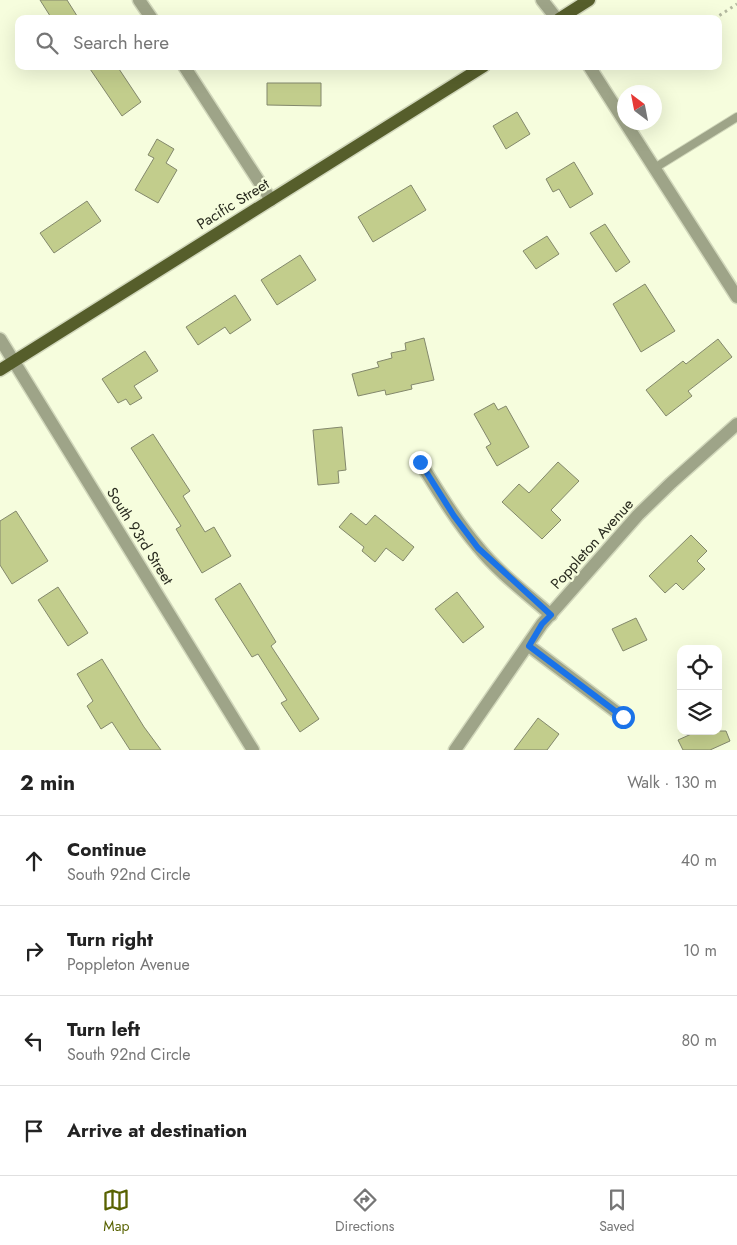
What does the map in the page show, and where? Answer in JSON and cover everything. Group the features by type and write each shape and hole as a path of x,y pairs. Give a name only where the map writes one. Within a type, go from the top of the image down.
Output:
{"main road":[{"path":"565,15 589,0"},
{"name":"Pacific Street","path":"0,370 478,70"}],"street":[{"path":"139,0 149,15"},
{"path":"542,0 555,15"},
{"path":"187,70 271,200"},
{"path":"592,70 737,297"},
{"name":"South 93rd Street","path":"0,339 253,750"},
{"name":"Poppleton Avenue","path":"455,750 529,646 542,624 638,515 670,483 737,424"},
{"path":"420,462 454,516 478,548 551,615"},
{"path":"529,646 623,717"}],"lane":[{"path":"653,168 737,116"}],"path":[{"path":"720,15 737,4"}],"building":[{"path":"40,0 67,0 76,15 49,15"},
{"path":"91,70 120,70 141,102 122,116"},
{"path":"267,83 321,83 321,106 267,105"},
{"path":"517,112 530,134 506,149 493,126"},
{"path":"157,139 174,149 166,163 177,170 158,203 135,190 154,158 148,155"},
{"path":"574,162 593,194 570,208 559,189 553,192 546,179"},
{"path":"411,185 426,210 373,242 358,217"},
{"path":"87,201 101,221 54,253 40,233"},
{"path":"605,224 630,262 616,272 590,233"},
{"path":"547,236 559,254 536,269 523,251"},
{"path":"300,255 316,280 277,305 261,280"},
{"path":"645,284 675,331 641,352 613,304"},
{"path":"235,295 251,320 230,334 225,327 198,345 186,327"},
{"path":"424,338 434,380 411,385 412,389 386,395 385,390 358,396 352,374 379,367 377,362 392,358 391,353 406,350 405,343"},
{"path":"718,339 732,357 688,391 692,396 666,416 646,390 683,361 686,364"},
{"path":"145,351 158,371 134,386 142,398 130,405 126,399 118,403 102,379"},
{"path":"494,403 498,410 506,406 529,447 497,466 486,447 491,444 474,414"},
{"path":"342,427 346,470 338,471 339,483 318,485 313,430"},
{"path":"153,434 190,491 183,496 205,532 214,527 231,556 202,573 176,529 181,526 131,448"},
{"path":"558,462 579,481 551,510 561,520 542,539 502,502 519,484 529,493"},
{"path":"16,511 48,561 12,584 0,565 0,521"},
{"path":"351,513 366,525 375,515 414,547 403,561 386,548 375,562 362,551 364,547 339,527"},
{"path":"691,535 707,551 697,561 705,569 683,590 676,583 665,593 649,576"},
{"path":"240,583 276,642 271,646 319,719 300,732 281,703 287,700 258,654 252,657 215,599"},
{"path":"58,587 88,633 68,646 38,600"},
{"path":"457,592 484,627 463,643 435,609"},
{"path":"636,618 647,640 623,651 612,629"},
{"path":"102,659 144,727 161,750 130,750 112,722 101,729 87,706 93,701 77,674"},
{"path":"538,718 559,734 547,750 514,750"},
{"path":"722,731 726,731 730,741 710,750 683,750 678,740 689,735 722,735"}],"route":[{"path":"420,462 454,516 478,548 551,615 542,624 529,646 623,717"}]}
